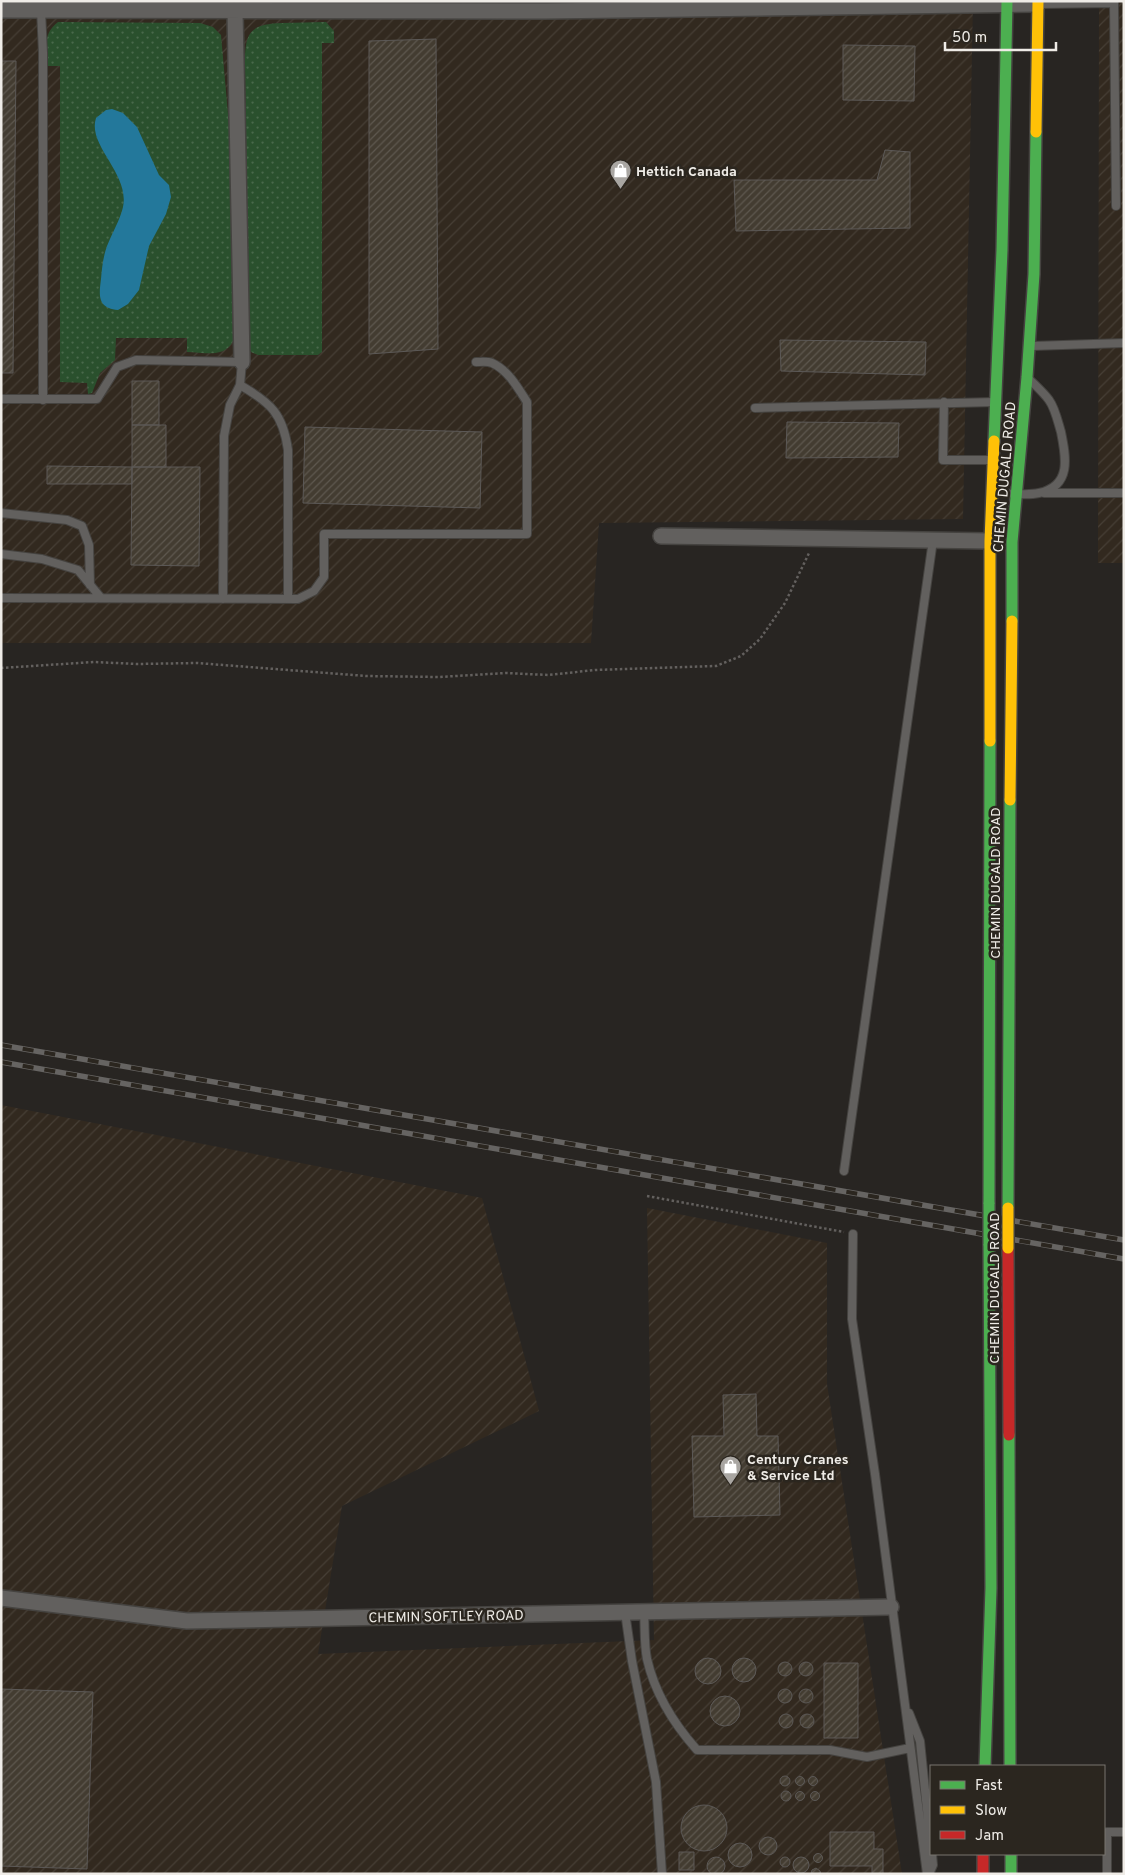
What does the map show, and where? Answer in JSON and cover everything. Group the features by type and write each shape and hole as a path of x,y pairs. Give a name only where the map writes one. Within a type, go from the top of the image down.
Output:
{"main road":[{"name":"CHEMIN DUGALD ROAD","path":"985,1765 991,1588 989,1244 990,541 1002,250 1007,2"},
{"name":"CHEMIN DUGALD ROAD","path":"1010,1765 1008,1208 1012,551 1030,346 1034,265 1038,2"},
{"path":"983,1855 983,1874"},
{"path":"1010,1855 1011,1874"}],"street":[{"path":"1,10 41,10 68,6 235,12 546,6 1038,2"},
{"path":"235,12 242,362"},
{"path":"660,536 990,541"},
{"name":"CHEMIN SOFTLEY ROAD","path":"1,1598 186,1621 891,1607"}],"lane":[{"path":"1038,2 1114,2 1120,93 1116,206"},
{"path":"41,10 43,53 43,400"},
{"path":"1030,346 1124,343"},
{"path":"1,399 97,399 117,367 136,360 242,362 240,385 230,405 224,436 223,599"},
{"path":"1,598 298,599 314,591 324,577 324,534 526,534 526,402 517,386 501,369 490,362 476,362"},
{"path":"1027,377 1050,401 1058,420 1066,465 1060,481 1051,488 1039,493"},
{"path":"240,385 257,395 276,412 285,430 288,450 288,599"},
{"path":"944,402 943,460 992,460"},
{"path":"755,408 995,402"},
{"path":"991,492 1124,493"},
{"path":"1,513 67,520 82,526 89,545 90,585"},
{"path":"844,1172 933,540"},
{"path":"1,554 42,559 78,570 101,598"},
{"path":"853,1234 852,1319 875,1474 891,1607 928,1874"},
{"path":"625,1612 632,1661 656,1782 662,1874"},
{"path":"644,1612 647,1657 655,1686 668,1714 696,1750 830,1750 867,1757 910,1748"},
{"path":"904,1701 920,1742 930,1835"},
{"path":"1107,1874 1107,1832 1124,1832"},
{"path":"928,1874 933,1865 932,1855"}],"path":[{"path":"1,668 94,662 198,664 366,676 439,677 506,673 548,675 595,670 716,666 741,656 760,639 785,603 816,538"},
{"path":"647,1196 853,1234"}],"shaded area":[{"path":"1,1 973,1 963,519 599,523 591,643 1,643"},
{"path":"1099,1 1124,1 1124,563 1098,563"},
{"path":"1,1105 482,1198 539,1411 342,1506 318,1654 654,1640 647,1208 827,1243 827,1384 902,1874 1,1874"}],"green space":[{"path":"58,22 200,23 213,27 221,35 230,137 233,341 224,350 207,353 187,352 187,338 116,338 115,360 100,373 92,393 88,394 87,383 60,382 60,66 48,66 47,47 50,31"},
{"path":"326,22 334,31 334,43 322,43 322,352 318,355 258,355 249,349 246,46 251,33 262,26 282,23"}],"water":[{"path":"112,109 123,113 137,127 159,175 169,185 171,197 166,214 149,246 139,290 128,304 118,310 106,307 103,304 100,290 105,254 122,212 123,195 115,171 97,139 95,128 96,118 106,110"}],"building":[{"path":"436,39 438,349 369,354 369,41"},
{"path":"843,45 915,46 914,101 843,100"},
{"path":"1,61 16,61 13,373 1,373"},
{"path":"885,150 910,152 910,228 736,231 734,180 877,180"},
{"path":"780,340 926,342 925,375 781,371"},
{"path":"132,381 159,381 159,425 132,425"},
{"path":"787,422 899,423 898,457 786,458"},
{"path":"132,425 166,425 166,467 132,467"},
{"path":"305,427 482,432 480,508 303,503"},
{"path":"47,466 132,467 132,484 47,484"},
{"path":"132,467 200,467 199,566 131,565"},
{"path":"756,1394 757,1436 778,1436 780,1515 694,1517 692,1436 724,1436 723,1395"},
{"path":"708,1658 717,1662 721,1671 717,1680 708,1684 699,1680 695,1671 699,1662"},
{"path":"744,1658 753,1661 756,1670 753,1679 744,1682 735,1679 732,1670 735,1661"},
{"path":"782,1662 788,1662 792,1669 788,1676 782,1676 778,1672 778,1666"},
{"path":"803,1662 809,1662 813,1669 809,1676 803,1676 799,1672 799,1666"},
{"path":"824,1663 858,1663 858,1738 824,1738"},
{"path":"1,1689 93,1692 87,1869 1,1866"},
{"path":"782,1689 788,1689 792,1696 788,1703 782,1703 778,1699 778,1693"},
{"path":"803,1689 809,1689 813,1696 809,1703 803,1703 799,1699 799,1693"},
{"path":"725,1696 736,1700 740,1711 736,1722 725,1726 714,1722 710,1711 714,1700"},
{"path":"783,1714 789,1714 793,1721 789,1728 783,1728 779,1724 779,1718"},
{"path":"804,1714 810,1714 814,1721 810,1728 804,1728 800,1724 800,1718"},
{"path":"783,1776 787,1776 790,1781 789,1785 783,1786 780,1783 780,1779"},
{"path":"800,1776 805,1781 800,1786 795,1781"},
{"path":"813,1776 818,1781 813,1786 808,1781"},
{"path":"784,1791 788,1791 791,1796 790,1800 784,1801 781,1798 781,1794"},
{"path":"800,1791 805,1796 800,1801 795,1796"},
{"path":"815,1791 820,1796 815,1801 810,1796"},
{"path":"704,1805 717,1809 723,1815 727,1828 723,1841 717,1847 704,1851 691,1847 685,1841 681,1828 685,1815 691,1809"},
{"path":"830,1832 874,1832 874,1849 883,1849 883,1874 872,1874 872,1866 830,1866"},
{"path":"768,1837 774,1840 777,1846 774,1852 768,1855 762,1852 759,1846 762,1840"},
{"path":"740,1843 749,1846 752,1855 749,1864 740,1867 731,1864 728,1855 731,1846"},
{"path":"679,1852 694,1852 694,1870 679,1870"},
{"path":"818,1853 823,1858 818,1863 813,1858"},
{"path":"716,1857 722,1860 725,1866 722,1872 716,1875 710,1872 707,1866 710,1860"},
{"path":"785,1857 790,1862 785,1867 780,1862"},
{"path":"801,1857 807,1859 809,1865 807,1871 801,1873 795,1871 793,1865 795,1859"},
{"path":"816,1868 821,1874 811,1874 812,1870"}],"railway":[{"path":"1,1045 1124,1240"},
{"path":"1,1062 1124,1259"}],"traffic: fast":[{"path":"994,441 1002,250 1007,1"},
{"path":"1012,621 1012,542 1034,274 1036,132"},
{"path":"989,1204 990,741"},
{"path":"1008,1208 1010,800"},
{"path":"989,1204 989,1244"},
{"path":"985,1765 991,1588 989,1244"},
{"path":"1009,1435 1010,1765"},
{"path":"1011,1855 1011,1874"}],"traffic: slow":[{"path":"1036,132 1038,1"},
{"path":"990,741 990,541 994,441"},
{"path":"1010,800 1012,621"},
{"path":"1008,1208 1008,1248"}],"traffic: jam":[{"path":"1008,1248 1009,1435"},
{"path":"983,1855 983,1874"}],"place":[{"name":"Hettich Canada","path":"620,190"},
{"name":"Century Cranes & Service Ltd","path":"731,1486"}]}
